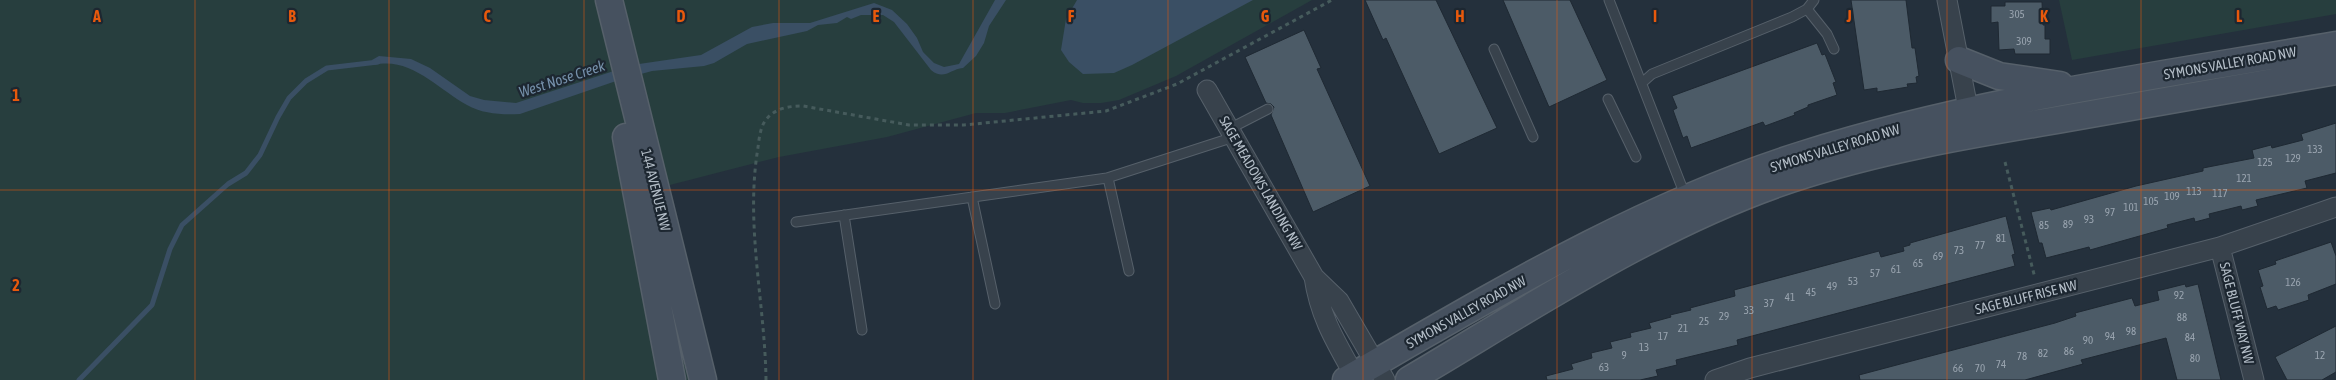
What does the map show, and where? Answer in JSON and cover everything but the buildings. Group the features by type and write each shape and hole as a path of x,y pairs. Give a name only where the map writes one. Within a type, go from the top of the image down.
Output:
{"main road":[{"name":"144 AVENUE NW","path":"603,8 634,135 703,380"},
{"name":"SYMONS VALLEY ROAD NW","path":"1409,380 1594,271 1694,219 1791,179 1908,147 1970,122 2088,89 2336,45"},
{"path":"1958,60 1999,76 2088,89"},
{"name":"SYMONS VALLEY ROAD NW","path":"1364,376 1538,272 1686,198 1802,155 1970,122 2336,71"},
{"name":"144 AVENUE NW","path":"634,135 672,380"}],"street":[{"path":"1947,0 1970,122"},
{"name":"SAGE MEADOWS LANDING NW","path":"1207,90 1314,277 1339,301 1364,376"},
{"name":"SAGE BLUFF RISE NW","path":"1715,380 1750,368 2220,247 2336,207"},
{"name":"SAGE BLUFF WAY NW","path":"2220,247 2254,380"}],"lane":[{"path":"1609,0 1643,82 1686,198"},
{"path":"1643,82 1652,74 1807,9 1814,0"},
{"path":"1807,9 1827,34 1834,50"},
{"path":"1494,49 1533,137"},
{"path":"1608,99 1636,157"},
{"path":"796,222 1108,178 1232,133 1268,109"},
{"path":"1108,178 1129,271"},
{"path":"972,197 995,304"},
{"path":"844,215 862,330"}],"path":[{"path":"766,380 753,185 760,135 766,120 774,113 786,106 803,106 918,125 964,124 1106,111 1177,84 1332,0"},
{"path":"2005,162 2039,293"}],"green space":[{"path":"0,0 1312,0 1176,76 1119,100 1083,103 1071,100 1005,113 976,113 887,137 779,157 635,194 690,380 0,380"},
{"path":"2059,0 2336,0 2336,14 2072,60"}],"water":[{"path":"995,0 1006,0 989,26 984,43 976,56 963,68 943,74 931,70 894,22 883,15 861,15 851,19 847,17 837,23 818,25 807,31 747,44 714,63 704,66 652,71 619,80 520,114 500,114 480,110 467,105 412,69 387,63 374,65 372,60 379,56 411,59 430,68 470,96 484,100 516,103 632,65 701,55 752,27 773,23 810,23 874,3 892,10 907,24 917,38 923,52 934,63 944,67 959,64"},
{"path":"1077,0 1253,0 1114,73 1083,74 1069,62 1061,50 1066,19"}],"waterway":[{"name":"West Nose Creek","path":"79,380 152,305 170,249 182,225 228,184 246,173 260,155 289,98 306,81 327,68 378,62"}]}
